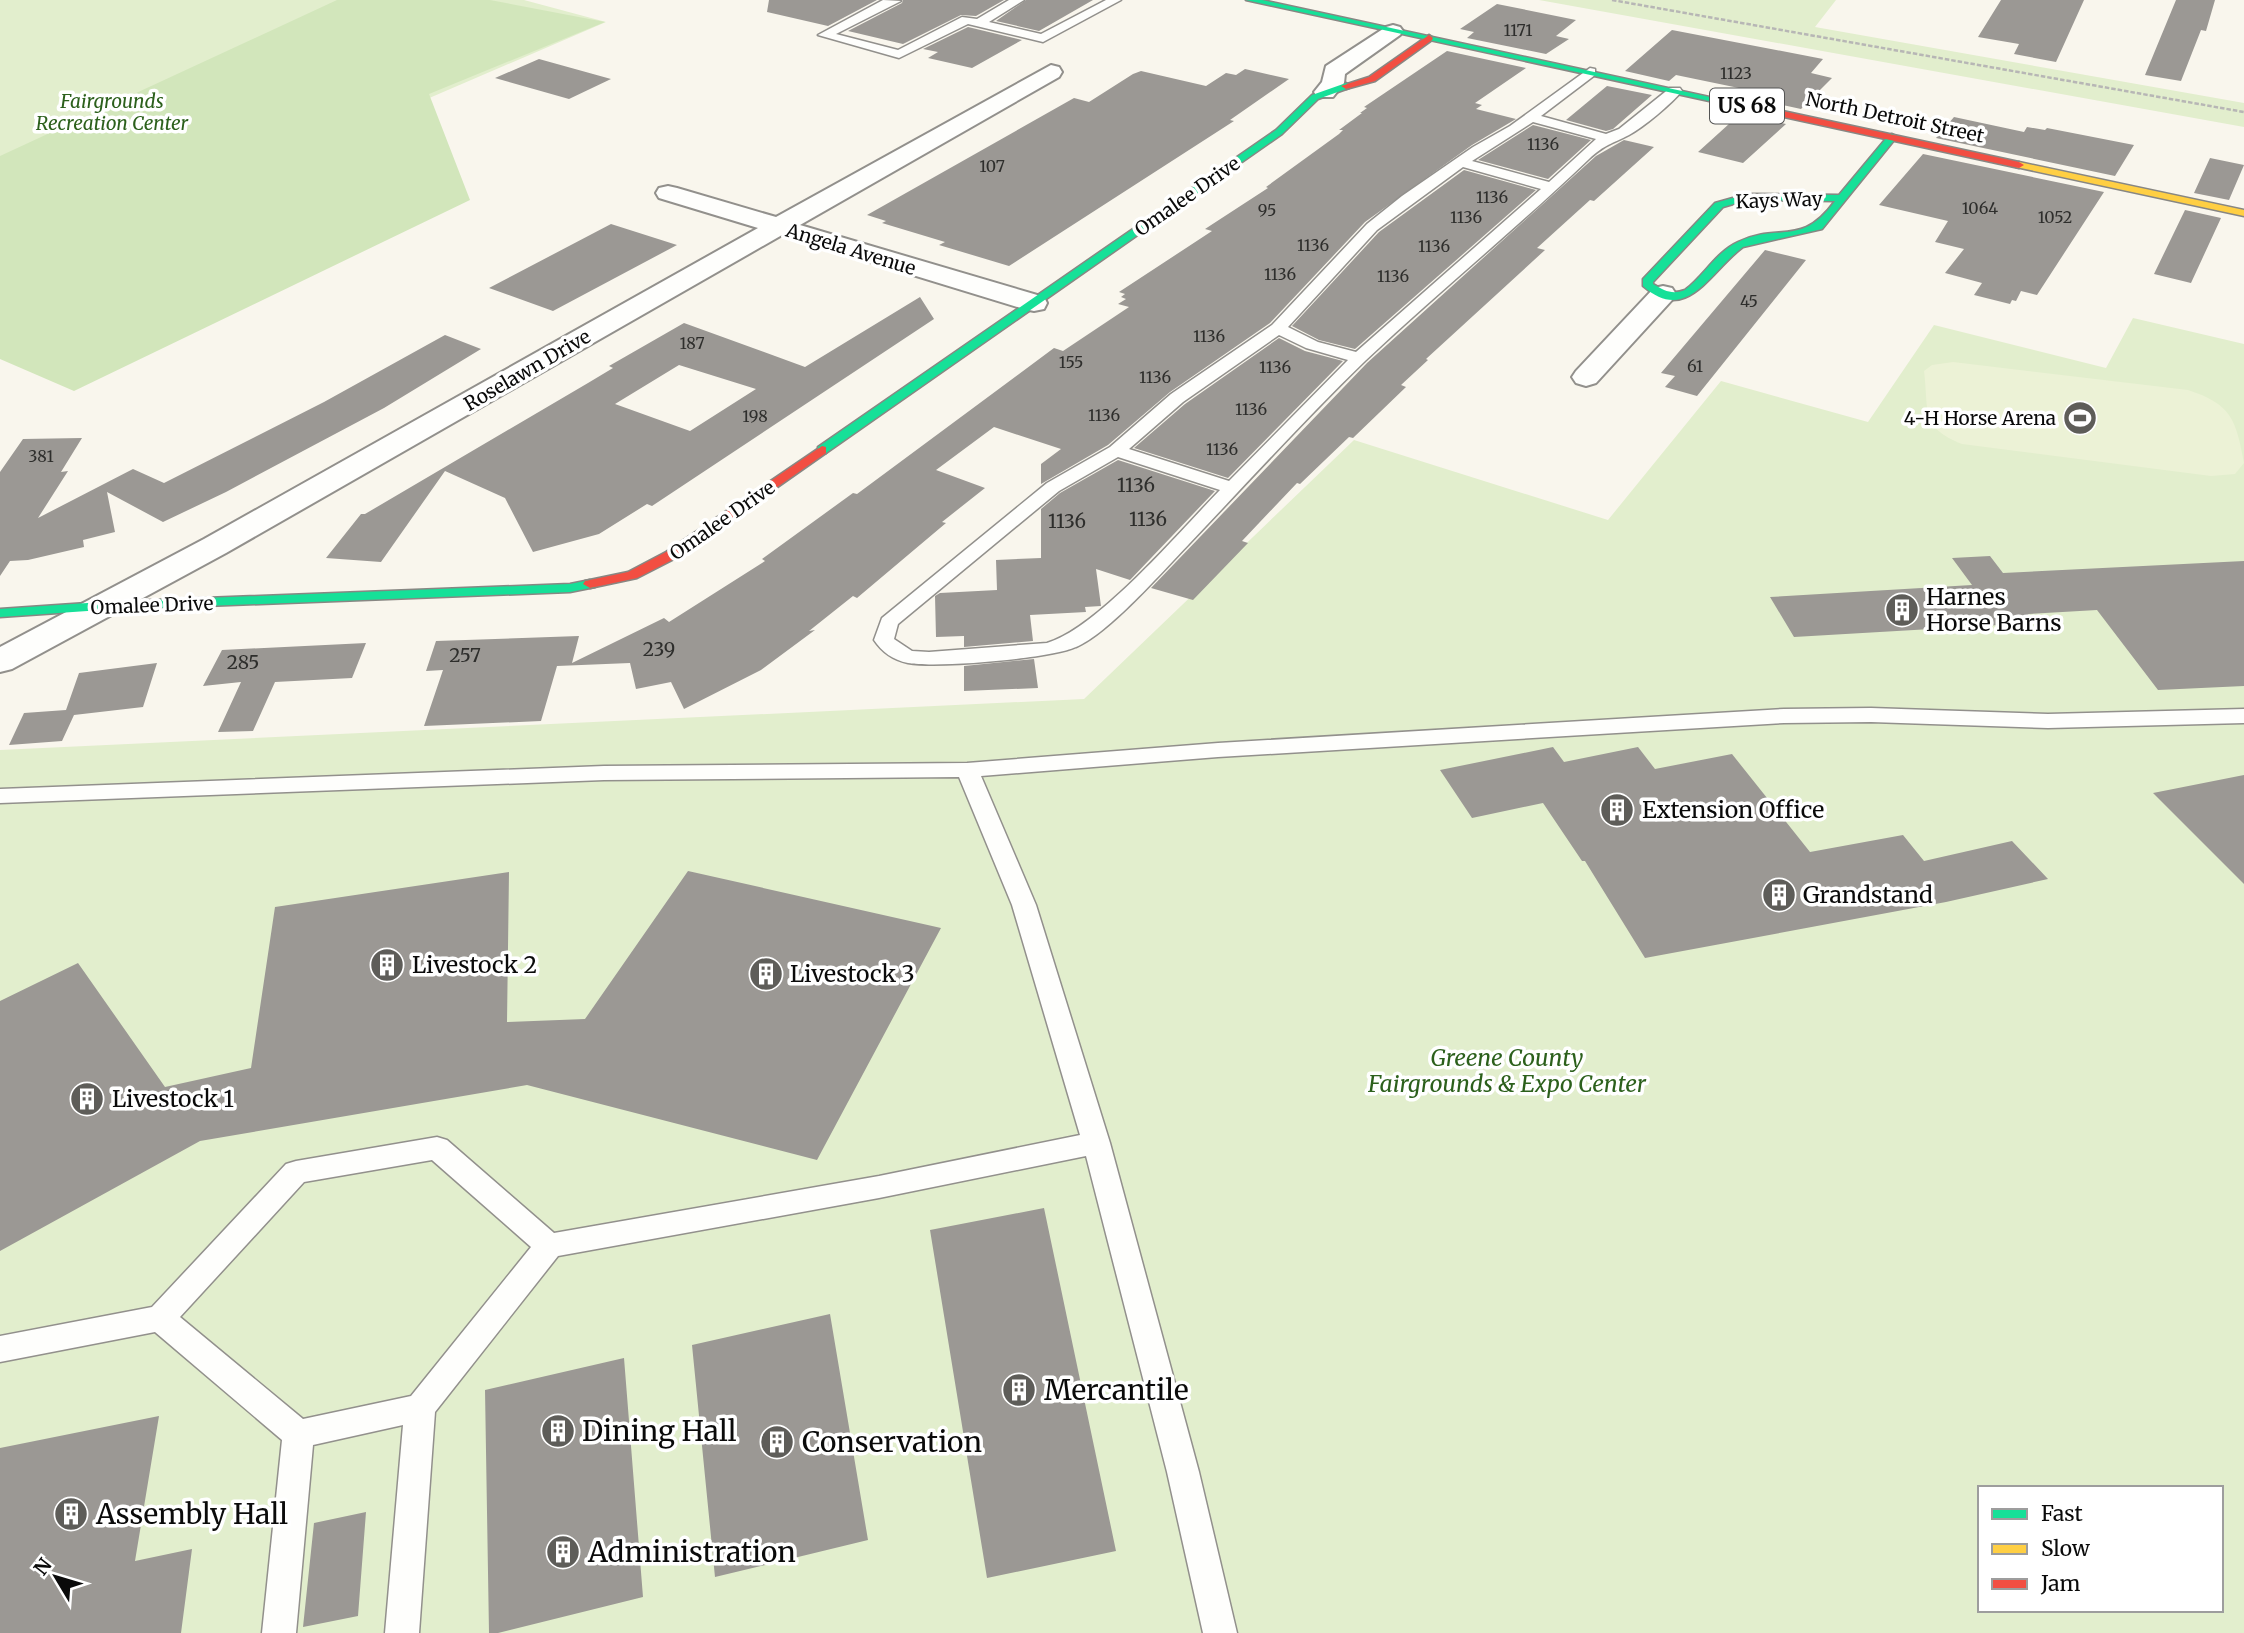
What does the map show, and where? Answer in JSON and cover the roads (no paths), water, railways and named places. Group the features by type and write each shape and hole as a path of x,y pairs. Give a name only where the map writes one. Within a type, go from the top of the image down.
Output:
{"main road":[{"name":"North Detroit Street","path":"1250,0 2244,213"},
{"name":"Omalee Drive","path":"0,613 102,606 570,588 632,575 671,555 1034,303 1279,132 1304,107 1325,92 1372,79 1429,38"},
{"name":"Kays Way","path":"1842,198 1747,197 1719,205 1647,281 1648,286 1662,294 1685,295 1695,291 1736,246 1816,228 1842,198 1892,138"}],"street":[{"name":"Omalee Drive","path":"1325,92 1333,83 1334,71 1393,31"},
{"name":"Roselawn Drive","path":"0,661 215,547 1051,72"},
{"name":"Angela Avenue","path":"668,193 1034,303"},
{"path":"1586,377 1662,294"}],"lane":[{"path":"889,0 895,1 824,35 899,54 966,20 1043,38 1115,0"},
{"path":"978,23 1018,0"},
{"path":"1590,72 1530,117 1460,162 1372,228 1278,328 1177,398 1116,451 1053,486 889,622 884,640 888,646 909,657 1021,653 1069,643 1086,633 1141,582 1359,358 1606,138 1624,131 1675,91"},
{"path":"1530,117 1606,138"},
{"path":"1460,162 1552,187"},
{"path":"1278,328 1312,345 1359,358"},
{"path":"1116,451 1232,488"},
{"path":"0,796 604,773 967,770 1218,750 1784,716 1871,715 2048,720 2244,716"},
{"path":"967,770 1024,905 1096,1143 1184,1472 1220,1633"},
{"path":"402,1633 420,1408 549,1246 879,1188 1096,1143"},
{"path":"0,1349 160,1318 296,1172 437,1148 549,1246"},
{"path":"160,1318 298,1434"},
{"path":"298,1434 420,1408"},
{"path":"279,1633 298,1434"}],"place":[{"name":"4-H Horse Arena","path":"2080,418"},
{"name":"Harnes Horse Barns","path":"1902,610"},
{"name":"Extension Office","path":"1617,810"},
{"name":"Grandstand","path":"1779,895"},
{"name":"Livestock 2","path":"387,965"},
{"name":"Livestock 3","path":"766,974"},
{"name":"Livestock 1","path":"87,1099"},
{"name":"Mercantile","path":"1019,1390"},
{"name":"Dining Hall","path":"558,1431"},
{"name":"Conservation","path":"777,1442"},
{"name":"Assembly Hall","path":"71,1514"},
{"name":"Administration","path":"563,1552"}],"park label":[{"name":"Fairgrounds Recreation Center","path":"112,112"},
{"name":"Greene County Fairgrounds & Expo Center","path":"1507,1071"}]}
